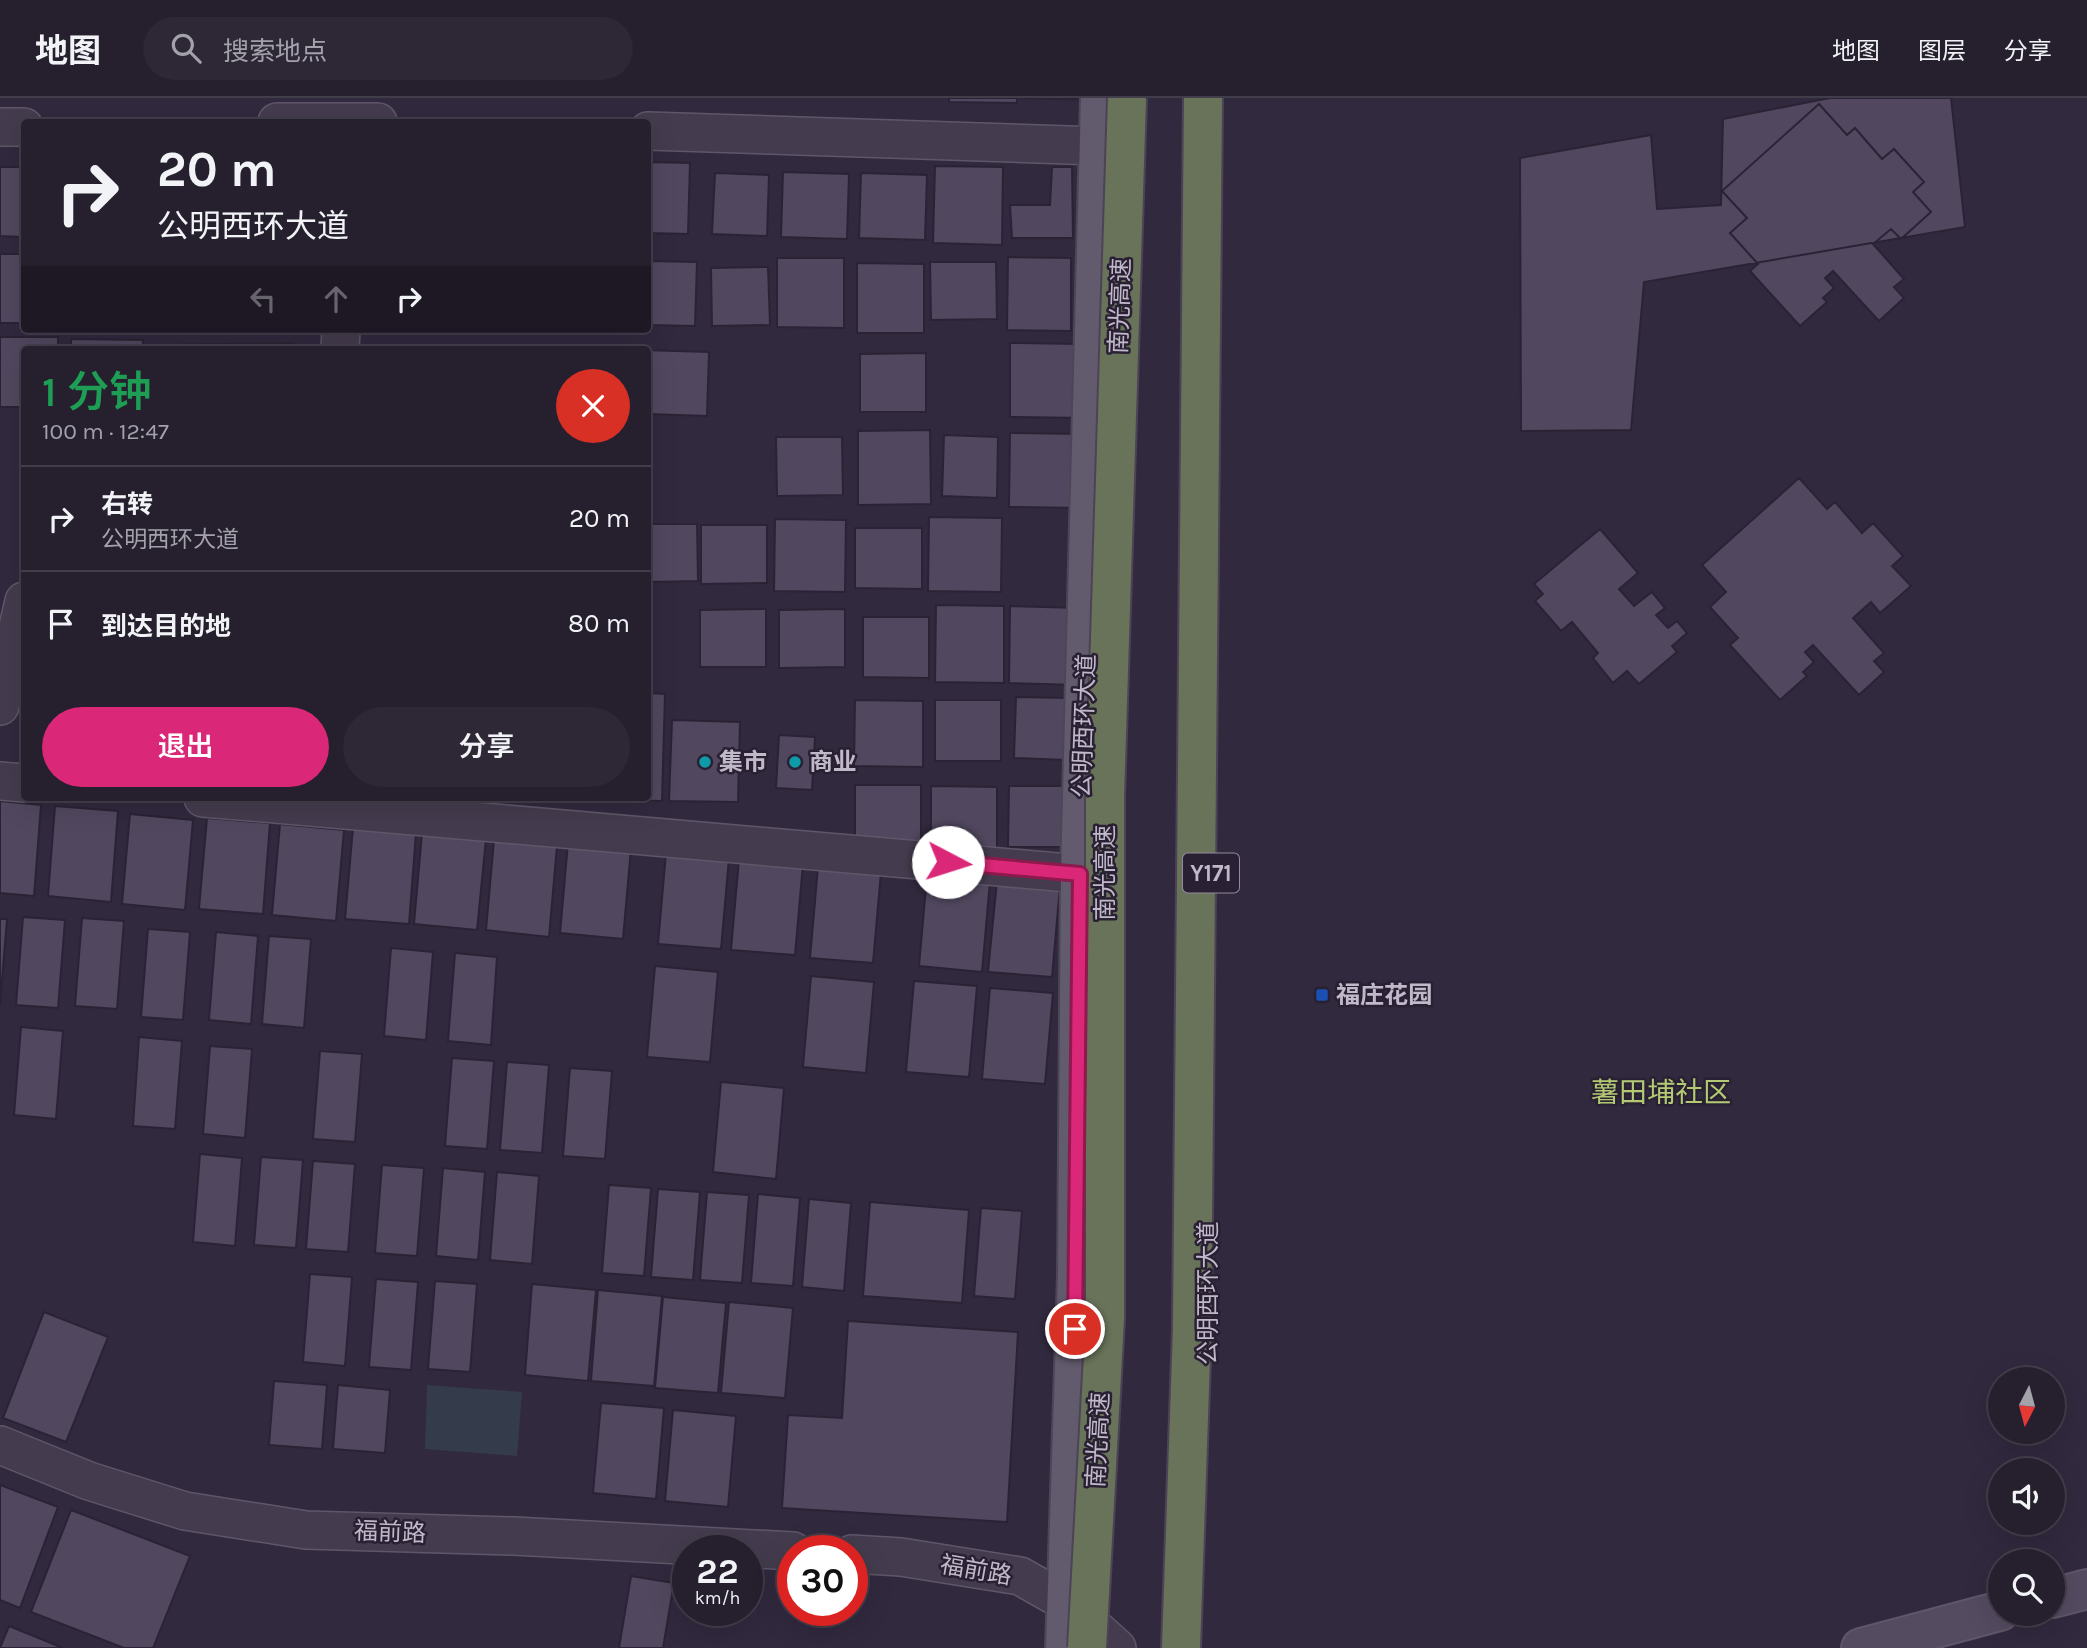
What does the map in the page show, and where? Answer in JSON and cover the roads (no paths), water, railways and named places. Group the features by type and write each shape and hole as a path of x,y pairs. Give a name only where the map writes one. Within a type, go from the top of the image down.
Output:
{"highway":[{"name":"南光高速","path":"1087,1648 1105,1319 1105,797 1126,98"},
{"path":"1181,1648 1192,1329 1203,98"}],"main road":[{"name":"公明西环大道","path":"1065,1648 1077,1275 1080,874 1100,98"},
{"name":"公明西环大道","path":"1197,1648 1207,1406 1216,98"}],"street":[{"path":"315,119 353,116"},
{"path":"0,127 21,127"},
{"path":"651,131 1099,146"},
{"path":"2,691 21,613"},
{"path":"0,781 21,783"},
{"path":"274,801 322,803 1080,874"},
{"name":"福前路","path":"0,1445 89,1481 185,1511 306,1530 528,1537 777,1550"},
{"name":"福前路","path":"868,1556 901,1558 1020,1576 1066,1602 1117,1648"},
{"path":"2065,1595 2087,1589"},
{"path":"1861,1648 1988,1614"}],"place":[{"name":"集市","path":"705,762"},
{"name":"商业","path":"795,762"},
{"name":"福庄花园","path":"1322,995"}],"district":[{"name":"薯田埔社区","path":"1661,1092"}]}
